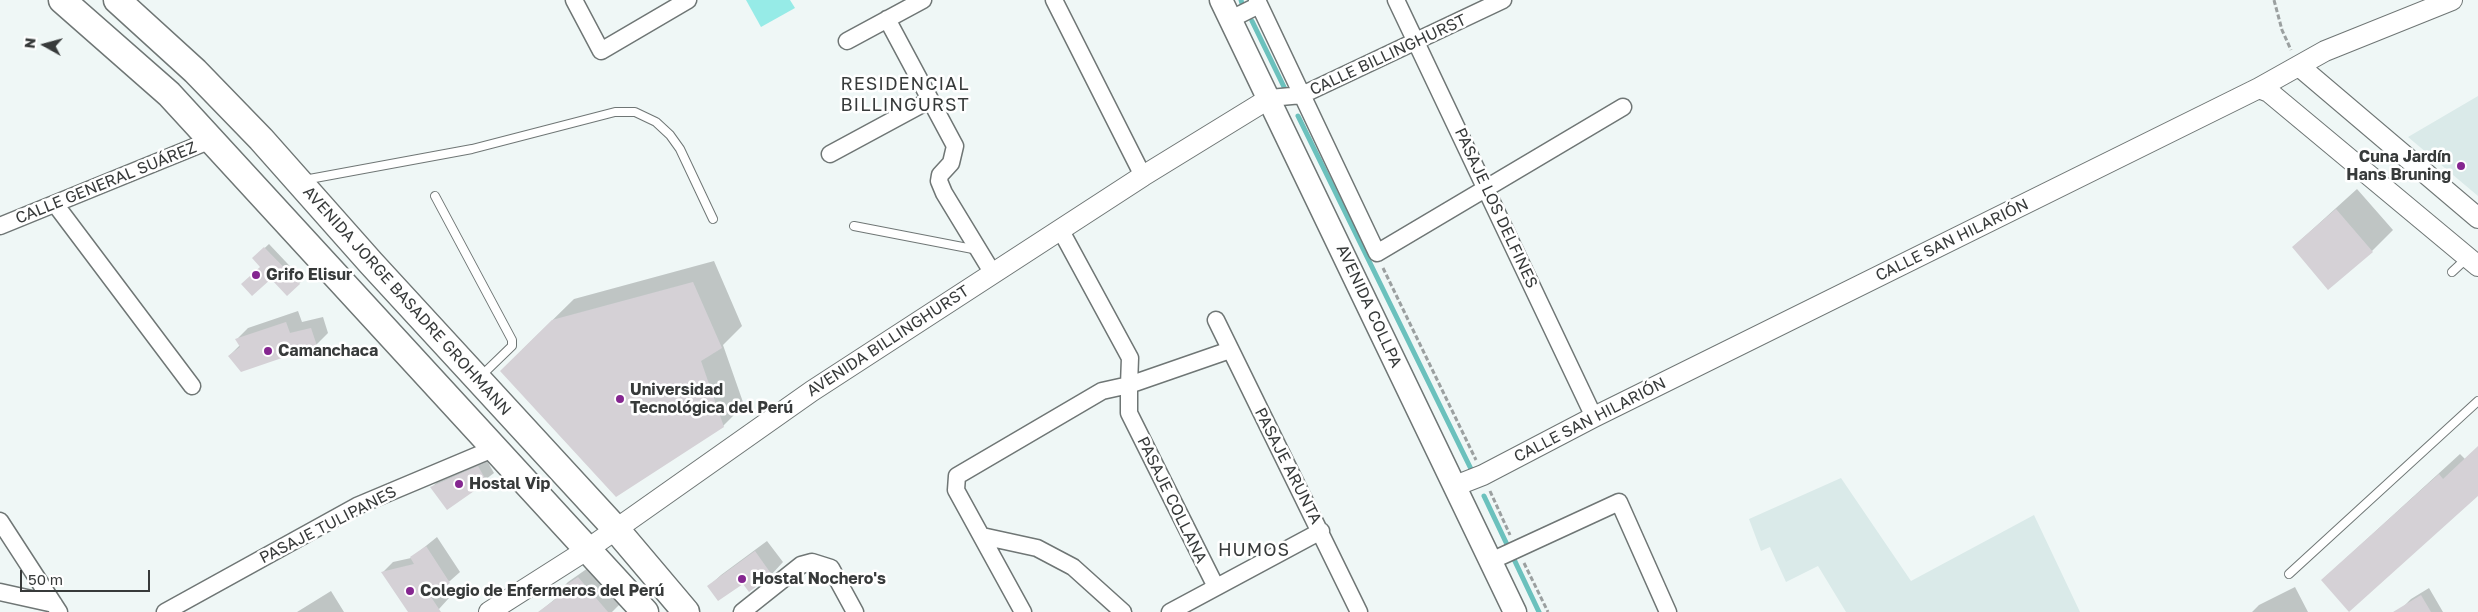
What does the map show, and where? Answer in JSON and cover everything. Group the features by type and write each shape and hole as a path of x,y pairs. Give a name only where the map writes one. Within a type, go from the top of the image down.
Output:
{"highway":[{"name":"AVENIDA JORGE BASADRE GROHMANN","path":"62,0 169,94 645,612"},
{"name":"AVENIDA JORGE BASADRE GROHMANN","path":"117,0 195,71 298,180 371,263 615,528 686,612"},
{"path":"169,94 195,71"},
{"path":"346,287 371,263"},
{"path":"495,448 527,433"}],"main road":[{"name":"AVENIDA COLLPA","path":"1226,10 1270,98 1515,612"}],"street":[{"path":"574,0 601,51 688,0"},
{"path":"847,42 923,0"},
{"path":"1054,0 1143,176"},
{"name":"PASAJE LOS DELFINES","path":"1396,0 1594,417"},
{"name":"CALLE SAN HILARIÓN","path":"1455,486 1483,475 1594,417 2258,88 2325,51 2452,0"},
{"name":"CALLE BILLINGHURST","path":"1270,98 1302,96 1498,1"},
{"path":"1226,10 1258,3 1378,253 1623,107"},
{"path":"887,20 955,146 951,163 940,174 939,181 944,193 992,272"},
{"path":"2299,66 2478,218"},
{"path":"2258,88 2269,92 2473,262"},
{"name":"AVENIDA BILLINGHURST","path":"489,612 588,549 615,528 812,391 992,272 1270,98"},
{"path":"830,154 930,100"},
{"name":"CALLE GENERAL SUÁREZ","path":"0,226 211,140"},
{"path":"55,204 192,386"},
{"path":"1060,229 1130,358 1129,385"},
{"name":"PASAJE ARUNTA","path":"1216,320 1359,612"},
{"path":"1023,612 956,490 956,479 960,472 1102,392 1129,385 1230,350"},
{"name":"PASAJE COLLANA","path":"1129,385 1130,414 1216,587"},
{"name":"PASAJE TULIPANES","path":"165,612 358,506 495,448"},
{"path":"1491,561 1619,502 1668,612"},
{"path":"0,521 56,608"},
{"path":"1170,612 1321,531"},
{"path":"982,536 1037,548 1073,567 1123,612"},
{"path":"742,612 801,566 812,562 831,568 854,612"},
{"path":"0,592 56,608"}],"lane":[{"path":"298,180 472,149 615,112 635,112 656,122 670,135 680,149 713,219"},
{"path":"435,196 512,340 512,346 478,379"},
{"path":"854,226 980,250"},
{"path":"2452,272 2473,262"},
{"path":"2289,574 2478,401"}],"path":[{"path":"2274,0 2282,30 2299,66"},
{"path":"1378,253 1386,276 1483,475"}],"shaded area":[{"path":"746,0 790,0 795,8 761,27"},
{"name":"Cuna Jardín Hans Bruning","path":"2478,96 2478,196 2408,137"},
{"path":"1841,478 1911,581 2034,515 2080,612 1846,612 1818,566 1786,582 1770,547 1761,551 1749,519"}],"building":[{"path":"2336,209 2373,252 2328,290 2292,247"},
{"path":"264,247 300,284 287,296 271,279 252,296 241,284 260,267 252,258"},
{"name":"Universidad Tecnológica del Perú","path":"693,282 722,348 701,361 724,427 616,497 500,371 552,320"},
{"name":"Camanchaca","path":"286,322 290,333 311,328 317,346 241,372 228,356 240,347 235,339"},
{"path":"2478,446 2478,496 2349,612 2321,580 2439,474 2443,479"},
{"name":"Hostal Vip","path":"478,466 487,482 447,510 430,487"},
{"path":"426,546 450,583 431,597 441,612 408,612 381,572 414,564 410,557"},
{"name":"Hostal Nochero's","path":"755,551 772,575 749,592 743,584 718,601 707,586"},
{"path":"578,577 608,612 538,612 560,596 556,592"},
{"path":"2421,595 2431,612 2393,612"}],"waterway":[{"path":"1241,0 1242,4"},
{"path":"1252,21 1285,89"},
{"path":"1298,116 1472,471"},
{"path":"1484,496 1539,612"}],"place":[{"name":"Cuna Jardín Hans Bruning","path":"2461,166"},
{"name":"Grifo Elisur","path":"256,275"},
{"name":"Camanchaca","path":"268,351"},
{"name":"Universidad Tecnológica del Perú","path":"620,399"},
{"name":"Hostal Vip","path":"459,484"},
{"name":"Hostal Nochero's","path":"742,579"},
{"name":"Colegio de Enfermeros del Perú","path":"410,591"}],"district":[{"name":"RESIDENCIAL BILLINGURST","path":"905,94"},
{"name":"HUMOS","path":"1254,550"}]}
